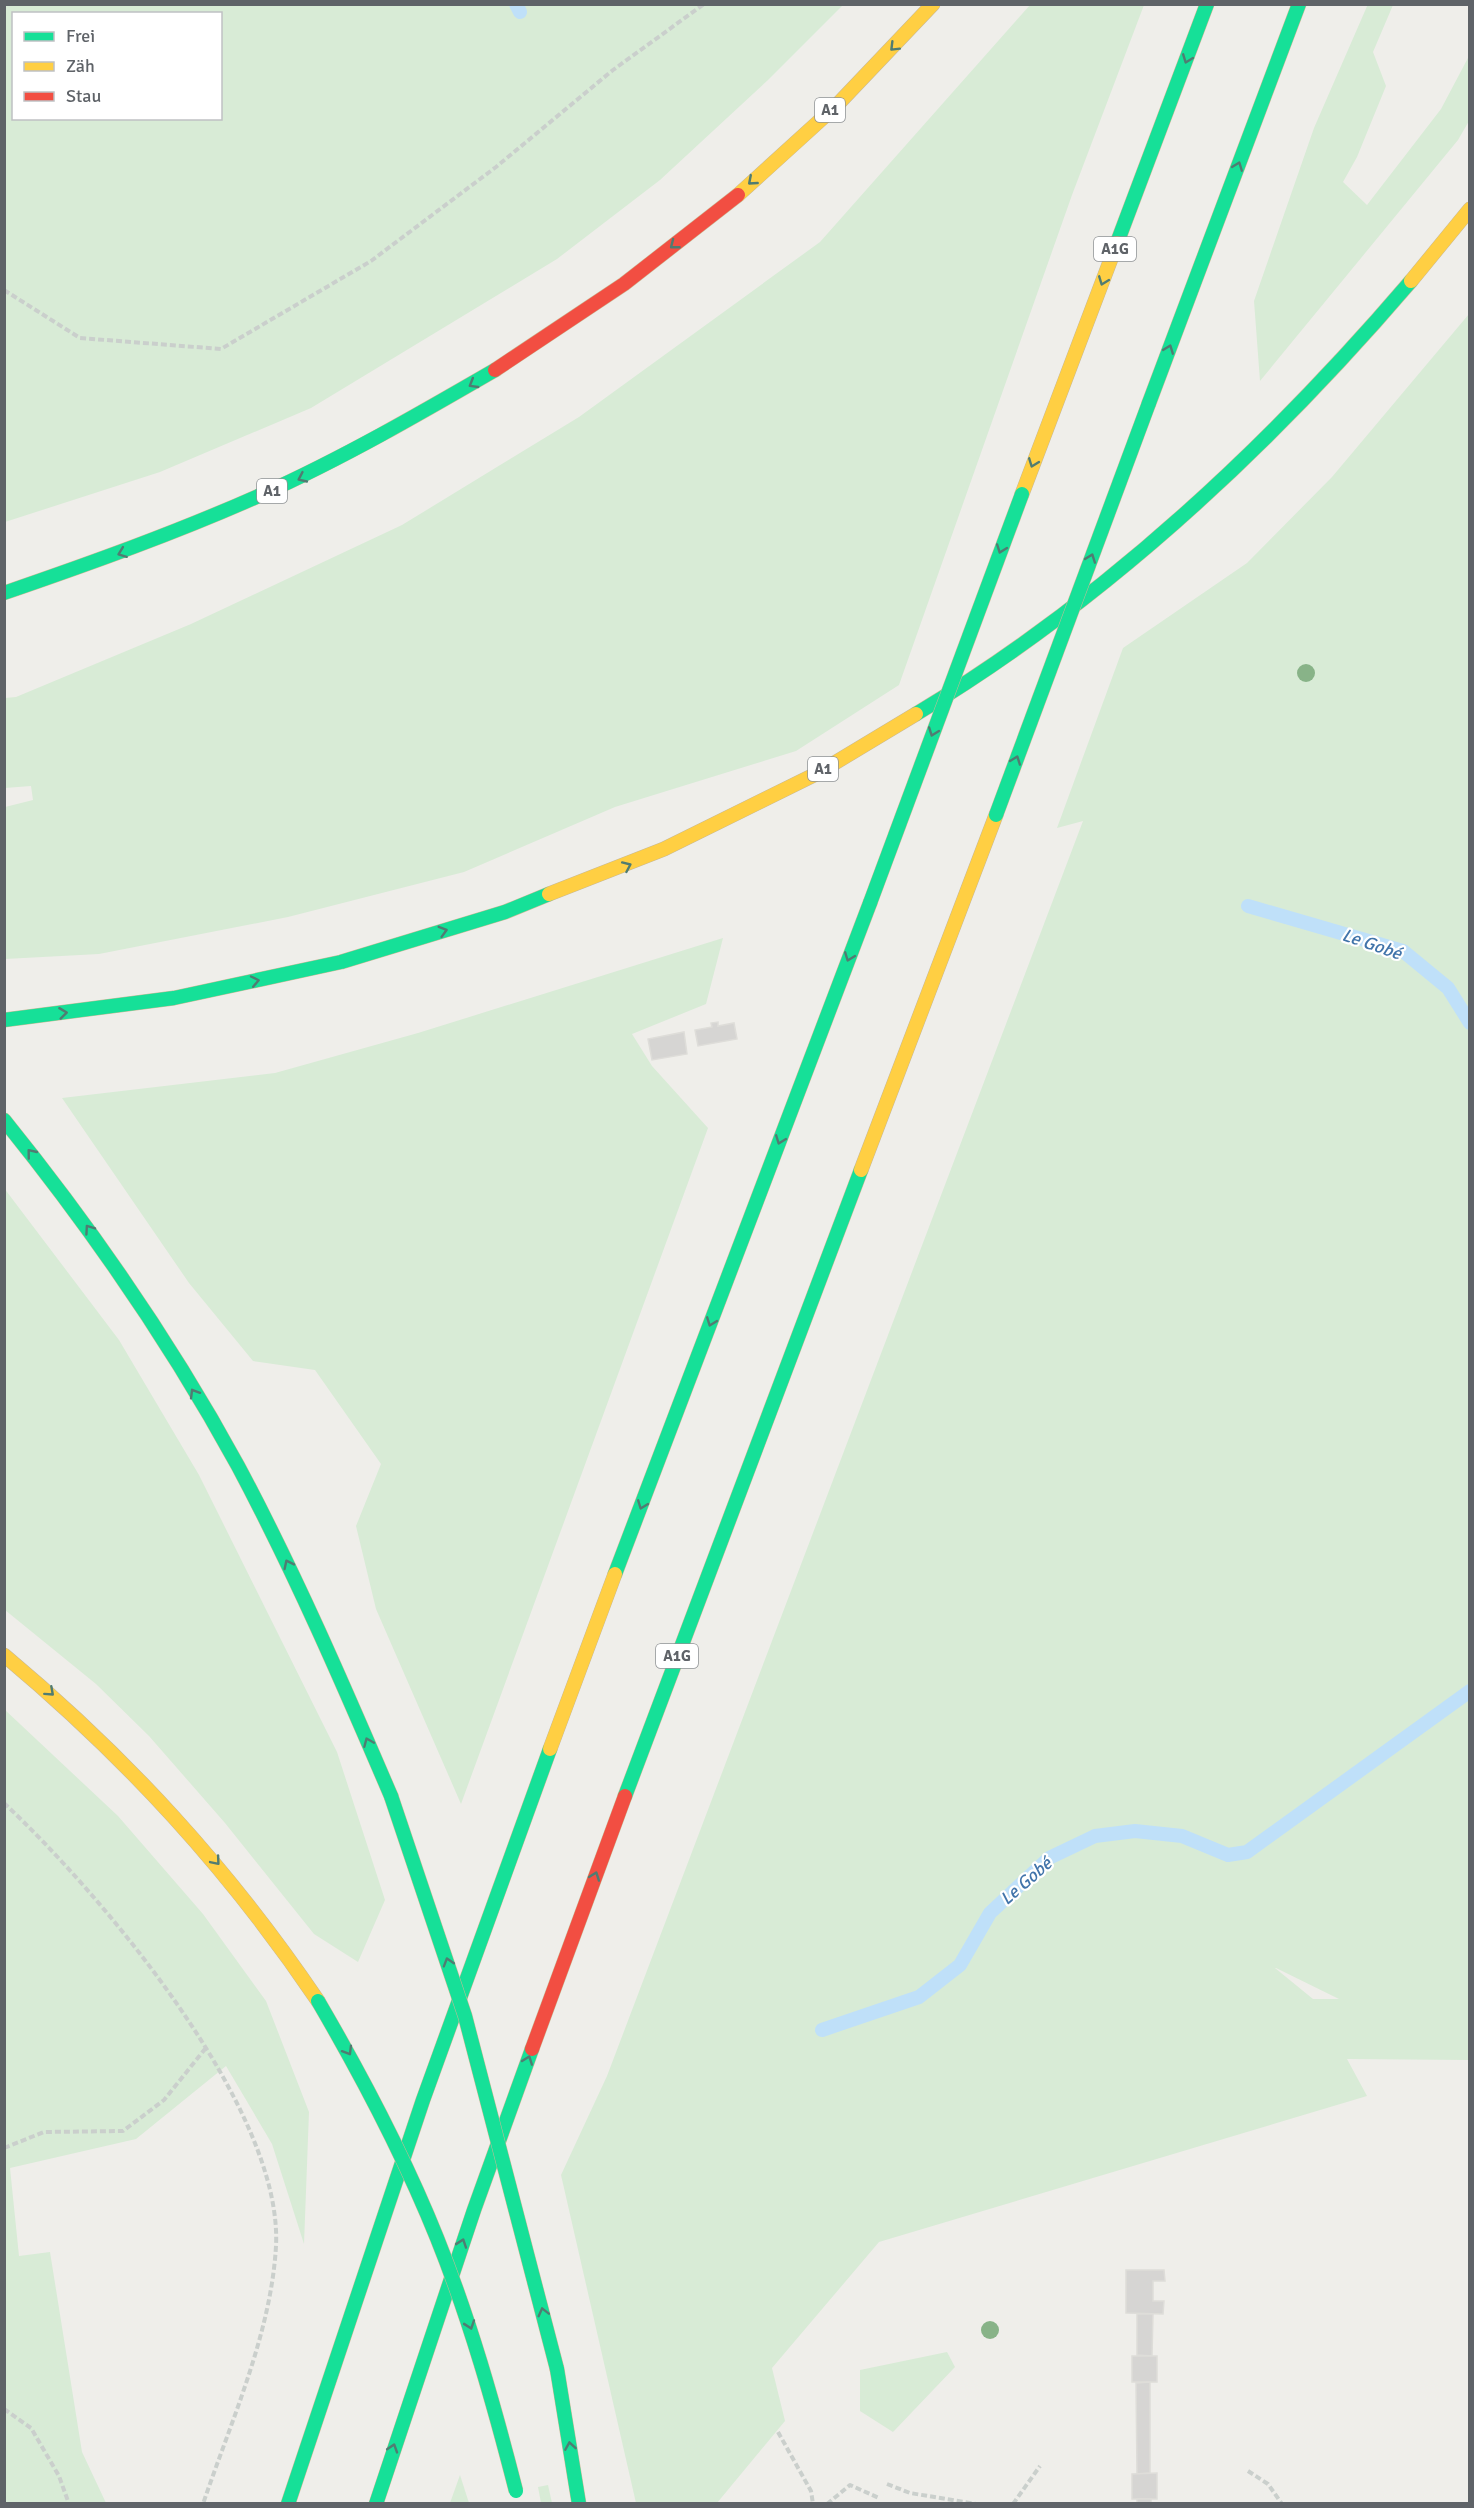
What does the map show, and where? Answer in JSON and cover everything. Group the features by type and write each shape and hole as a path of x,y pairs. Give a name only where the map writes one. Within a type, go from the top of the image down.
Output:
{"highway":[{"name":"A1","path":"4,593 78,570 192,526 305,477 414,420 522,354 624,285 720,208 814,126 933,4"},
{"name":"A1G","path":"288,2504 407,2143 566,1706 1207,4"},
{"name":"A1G","path":"376,2504 474,2210 647,1734 996,815 1299,4"},
{"name":"A1","path":"4,1020 137,1004 258,981 376,951 493,917 610,873 724,821 836,762 993,667 1139,555 1232,473 1320,385 1402,293 1470,209"},
{"path":"4,1120 58,1186 161,1337 265,1517 309,1608 391,1796 465,2015 511,2186 557,2369 579,2504"},
{"path":"4,1655 81,1720 185,1825 251,1905 318,2001 352,2057 389,2127 443,2248 471,2327 518,2497"}],"path":[{"path":"4,290 81,338 220,349 371,261 496,167 613,70 704,4"},
{"path":"4,1803 30,1826 100,1905 148,1964 205,2049 240,2108 258,2147 276,2210 273,2281 255,2350 203,2504"},
{"path":"4,2148 44,2132 123,2131 164,2100 205,2049"},
{"path":"4,2409 31,2428 59,2476 69,2504"},
{"path":"778,2432 811,2491 813,2504"},
{"path":"1013,2504 1040,2466"},
{"path":"1248,2471 1268,2484 1282,2504"},
{"path":"887,2484 910,2493 976,2504"},
{"path":"827,2504 850,2486 879,2498"}],"green space":[{"path":"5,4 843,5 768,80 660,180 557,259 311,408 160,472 5,522"},
{"path":"1368,4 1393,5 1373,52 1386,86 1357,157 1343,182 1367,205 1441,109 1469,56 1469,121 1458,140 1260,381 1254,301 1314,128"},
{"path":"1030,5 1144,5 1072,195 899,685 796,751 615,807 464,872 288,917 99,954 5,959 5,807 33,800 31,786 5,788 5,698 16,697 191,624 402,525 579,417 820,242"},
{"path":"1469,314 1469,2060 1347,2059 1367,2096 879,2242 772,2368 785,2421 717,2503 636,2503 561,2175 607,2076 1083,821 1057,828 1123,648 1247,563 1332,477","holes":["1275,1968 1339,1999 1313,1999"]},
{"path":"723,938 706,1004 632,1034 652,1066 708,1128 461,1804 376,1609 356,1526 381,1464 315,1370 253,1361 189,1283 62,1098 275,1073 418,1033"},
{"path":"4,1188 119,1340 199,1475 337,1752 385,1900 358,1962 314,1934 225,1823 149,1736 96,1684 5,1610"},
{"path":"4,1709 118,1816 203,1914 266,2001 309,2112 304,2244 272,2144 226,2066 136,2139 10,2168 19,2256 50,2252 82,2452 106,2503 5,2503"},
{"path":"947,2352 955,2367 893,2432 860,2411 860,2370"},
{"path":"460,2475 469,2503 450,2503"},
{"path":"548,2485 552,2503 541,2503 538,2487"}],"building":[{"path":"718,1022 718,1026 734,1023 737,1039 698,1046 695,1030 712,1027 711,1023"},
{"path":"684,1032 687,1054 652,1060 648,1039"},
{"path":"1126,2270 1164,2270 1165,2281 1153,2281 1153,2301 1164,2301 1163,2314 1126,2313"},
{"path":"1137,2314 1153,2314 1152,2356 1137,2355"},
{"path":"1132,2356 1157,2356 1157,2382 1132,2382"},
{"path":"1150,2382 1150,2473 1137,2474 1136,2383"},
{"path":"1157,2473 1157,2499 1132,2499 1132,2474"},
{"path":"1137,2499 1151,2499 1151,2504 1137,2504"}],"waterway":[{"name":"Le Gobé","path":"516,4 520,12"},
{"name":"Le Gobé","path":"1248,906 1403,951 1448,988 1470,1023"},
{"name":"Le Gobé","path":"822,2030 919,1997 960,1965 990,1913 1049,1858 1095,1836 1135,1831 1182,1836 1228,1855 1247,1852 1470,1691"}],"traffic: fast":[{"path":"1117,243 1207,4"},
{"path":"1149,403 1299,4"},
{"path":"916,714 986,670 1053,622 1181,517 1300,403 1411,281"},
{"path":"4,593 134,546 263,494 352,451 495,370"},
{"path":"996,815 1149,403"},
{"path":"870,903 1022,494"},
{"path":"4,1020 174,998 341,962 505,912 549,894"},
{"path":"615,1574 870,903"},
{"path":"4,1120 37,1161 129,1288 186,1375 212,1420 259,1506 299,1588 391,1796"},
{"path":"625,1796 861,1170"},
{"path":"288,2504 423,2100 550,1749"},
{"path":"391,1796 465,2016 557,2369"},
{"path":"318,2001 382,2118 437,2238 481,2363 516,2491"},
{"path":"376,2504 474,2210 532,2049"},
{"path":"557,2369 579,2504"}],"traffic: slow":[{"path":"738,195 837,105 933,4"},
{"path":"1411,281 1470,209"},
{"path":"1022,494 1117,243"},
{"path":"549,894 664,849 818,773 916,714"},
{"path":"861,1170 996,815"},
{"path":"550,1749 615,1574"},
{"path":"4,1655 92,1734 173,1817 248,1905 318,2001"}],"traffic: jam":[{"path":"495,370 624,284 738,195"},
{"path":"532,2049 625,1796"}]}
